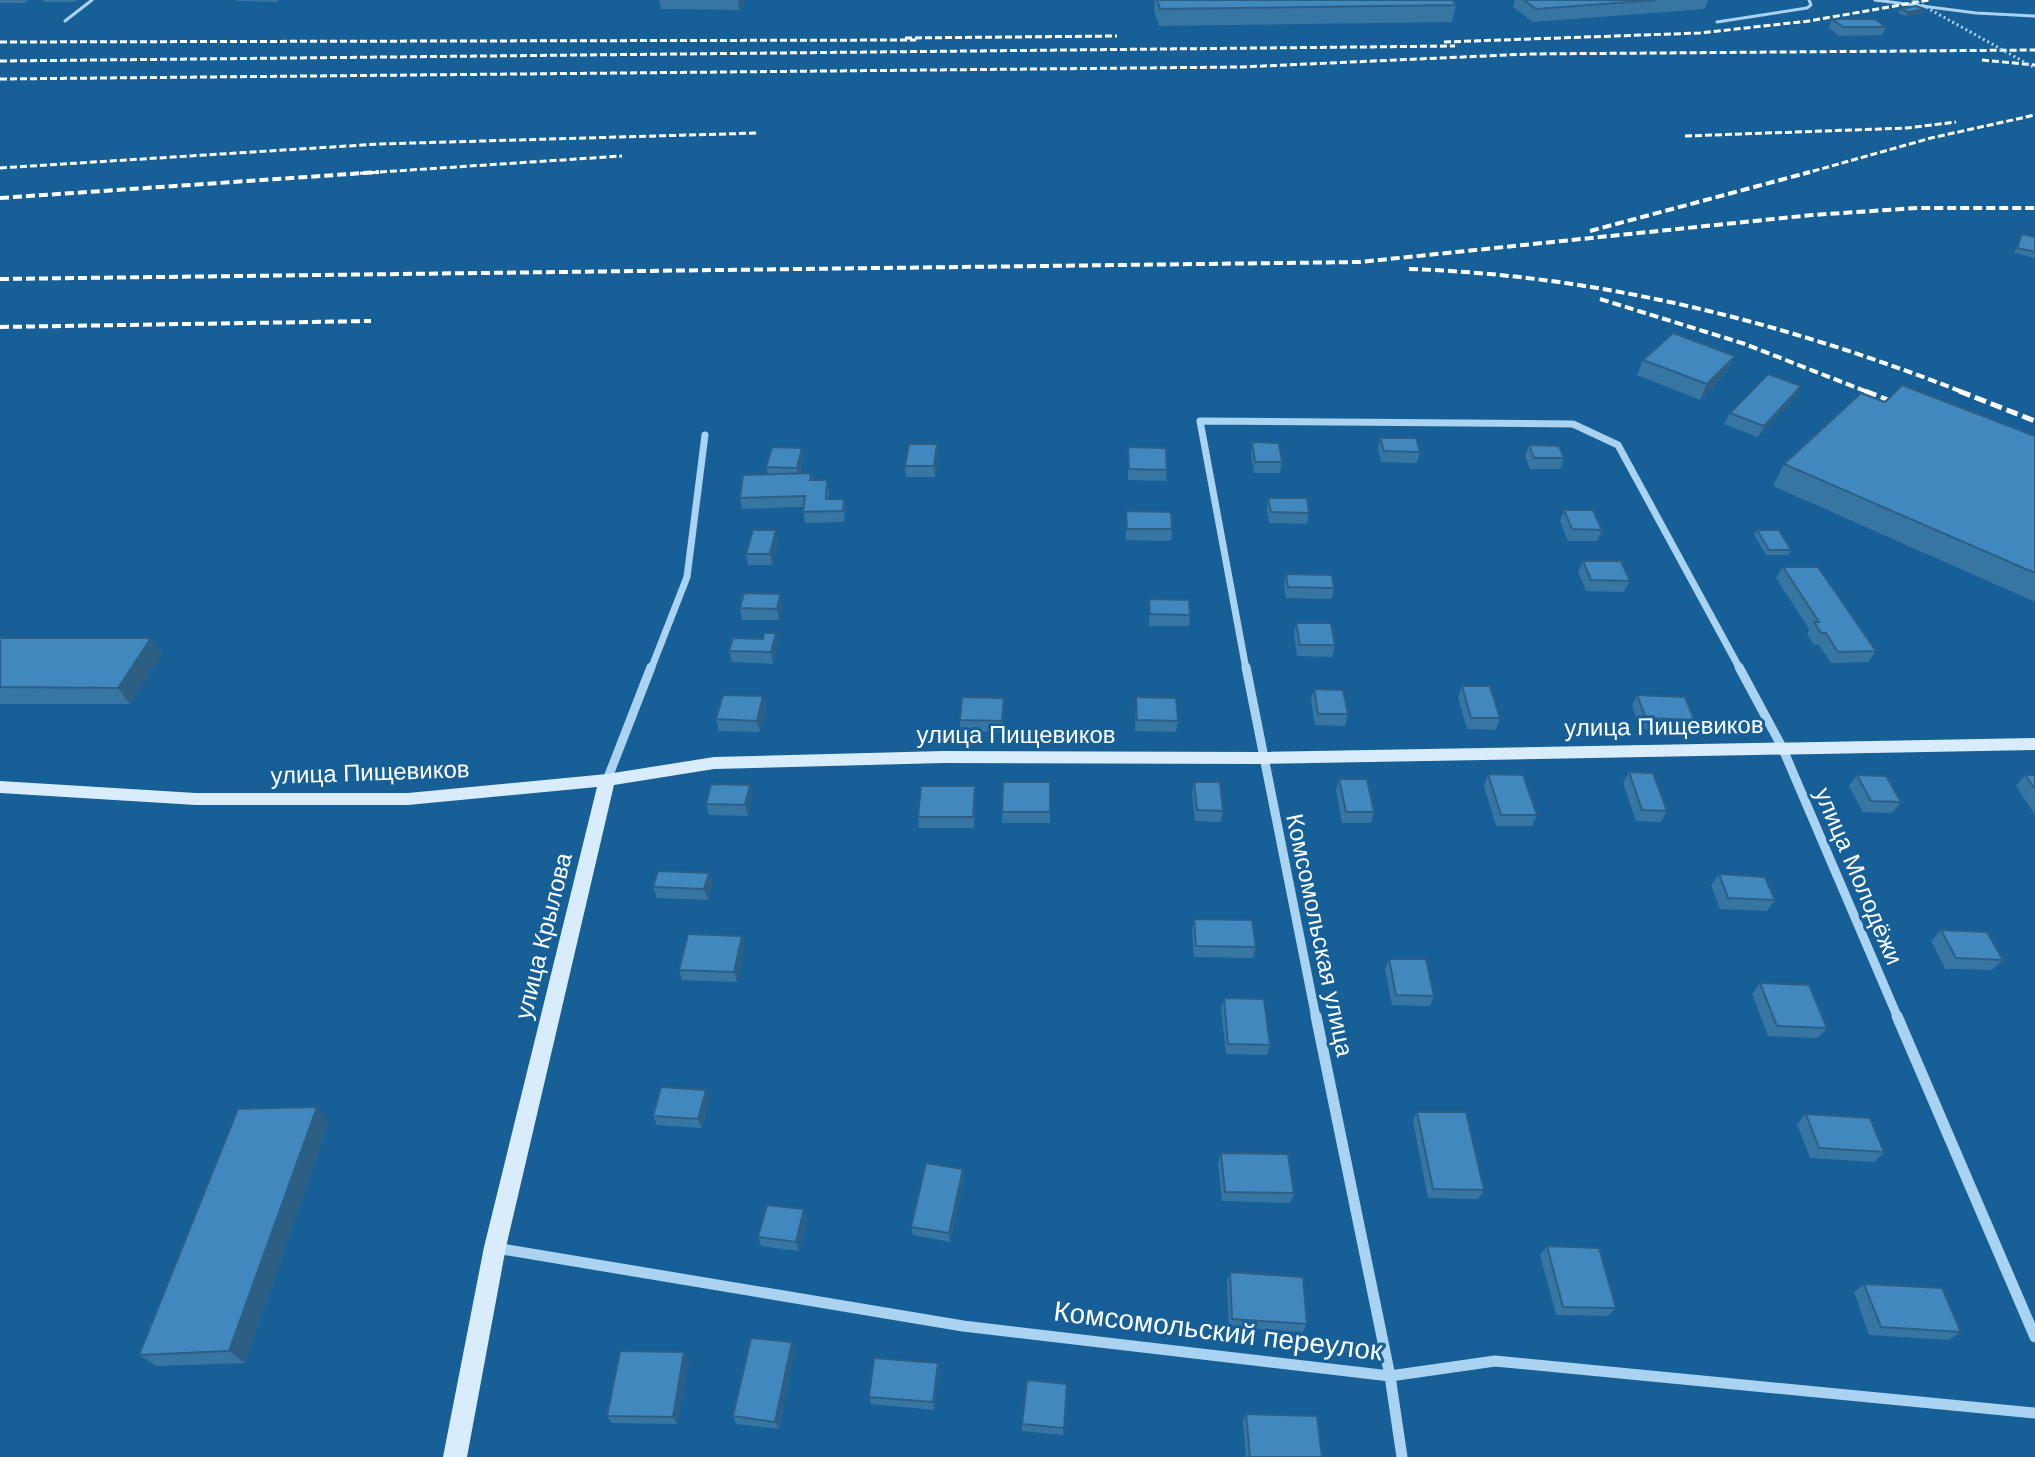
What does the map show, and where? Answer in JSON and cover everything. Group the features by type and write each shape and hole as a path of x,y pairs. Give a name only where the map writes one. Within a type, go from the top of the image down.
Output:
{"main road":[{"name":"улица Пищевиков","path":"0,787 196,799 408,799 607,780 714,763 944,757 1263,758 2035,744"},
{"name":"улица Крылова","path":"455,1457 495,1247 607,780"}],"street":[{"name":"Комсомольская улица","path":"1402,1457 1390,1376 1263,758 1200,421 1573,424 1618,445"},
{"name":"улица Крылова","path":"607,780 687,577 705,435"},
{"name":"улица Молодёжи","path":"1618,445 1782,747 2035,1337"},
{"name":"Комсомольский переулок","path":"495,1247 963,1326 1390,1376 1495,1361 2035,1413"}],"lane":[{"path":"65,21 92,0"},
{"path":"1717,22 1807,8 1811,5 1809,0"},
{"path":"1875,0 1976,13 2035,16"}],"path":[{"path":"1913,0 2035,68"}],"building":[{"path":"1157,0 1452,0 1456,5 1160,9"},
{"path":"1524,0 1656,0 1536,9"},
{"path":"1916,6 1924,9 1908,12 1900,9"},
{"path":"1832,19 1875,19 1886,27 1843,27"},
{"path":"2022,234 2035,237 2035,252 2017,248"},
{"path":"1673,333 1735,356 1707,384 1643,360"},
{"path":"1768,374 1801,386 1764,426 1730,413"},
{"path":"1902,385 2035,436 2035,573 1784,464 1861,393 1885,402"},
{"path":"1380,438 1416,438 1420,452 1384,451"},
{"path":"1252,442 1279,443 1282,462 1255,462"},
{"path":"909,444 937,444 934,466 905,466"},
{"path":"1529,445 1559,446 1564,458 1534,458"},
{"path":"772,447 802,448 797,468 766,467"},
{"path":"1128,447 1166,448 1167,470 1129,469"},
{"path":"811,473 810,480 827,480 826,499 844,499 843,511 803,512 805,496 740,498 743,475"},
{"path":"1268,498 1307,498 1309,513 1271,512"},
{"path":"1564,510 1593,510 1602,530 1572,529"},
{"path":"1126,511 1171,512 1172,529 1127,529"},
{"path":"753,530 776,530 770,554 746,554"},
{"path":"1757,530 1779,530 1791,550 1769,550"},
{"path":"1583,561 1621,561 1630,581 1591,580"},
{"path":"1783,567 1818,567 1876,651 1838,652 1826,633 1821,633 1814,622 1819,622"},
{"path":"1286,574 1332,575 1334,588 1288,587"},
{"path":"744,593 780,594 777,609 740,608"},
{"path":"1149,599 1189,600 1190,615 1150,614"},
{"path":"1296,623 1331,623 1335,645 1300,645"},
{"path":"764,633 776,633 771,652 729,651 733,638 763,639"},
{"path":"0,638 151,638 118,688 0,687"},
{"path":"1462,686 1490,686 1500,718 1471,718"},
{"path":"1314,689 1343,690 1348,714 1318,714"},
{"path":"723,695 763,696 757,721 716,719"},
{"path":"1637,695 1685,697 1694,720 1646,718"},
{"path":"962,697 1004,698 1002,721 960,720"},
{"path":"1136,697 1176,698 1178,721 1137,720"},
{"path":"1629,772 1653,773 1667,811 1642,810"},
{"path":"1488,774 1523,775 1537,815 1501,815"},
{"path":"1857,775 1886,776 1901,802 1871,801"},
{"path":"2025,775 2035,775 2035,789"},
{"path":"1339,779 1367,779 1374,812 1346,812"},
{"path":"1003,782 1050,782 1050,812 1002,812"},
{"path":"1194,782 1220,782 1223,811 1197,810"},
{"path":"711,784 750,785 745,805 706,804"},
{"path":"921,786 975,786 973,817 918,817"},
{"path":"658,871 709,873 704,889 653,887"},
{"path":"1719,874 1765,877 1775,900 1728,898"},
{"path":"1194,919 1252,920 1256,947 1196,946"},
{"path":"1941,930 1987,932 2003,960 1956,958"},
{"path":"688,934 742,936 734,972 679,970"},
{"path":"1389,959 1426,959 1434,996 1396,995"},
{"path":"1760,983 1809,985 1827,1028 1777,1026"},
{"path":"1224,998 1264,999 1270,1045 1228,1044"},
{"path":"661,1087 706,1090 698,1119 653,1116"},
{"path":"317,1107 229,1351 139,1355 238,1109"},
{"path":"1417,1112 1466,1112 1484,1190 1433,1189"},
{"path":"1806,1114 1870,1118 1884,1152 1819,1148"},
{"path":"1221,1153 1288,1154 1294,1193 1225,1192"},
{"path":"926,1163 963,1169 949,1233 911,1227"},
{"path":"767,1205 804,1209 796,1242 758,1237"},
{"path":"1547,1246 1599,1248 1616,1308 1563,1307"},
{"path":"1230,1272 1303,1277 1307,1324 1232,1319"},
{"path":"1864,1284 1942,1288 1961,1332 1881,1327"},
{"path":"751,1338 792,1342 775,1422 733,1416"},
{"path":"620,1351 684,1352 673,1417 607,1416"},
{"path":"874,1358 938,1363 933,1402 869,1397"},
{"path":"1027,1380 1067,1384 1064,1428 1022,1424"},
{"path":"1246,1414 1317,1416 1322,1457 1250,1457"}],"railway":[{"path":"1444,42 1700,33 1809,21 1929,0"},
{"path":"905,38 1117,36"},
{"path":"0,42 916,40"},
{"path":"0,61 1455,46"},
{"path":"0,79 1241,67 1529,54 2035,50"},
{"path":"1982,60 2035,65"},
{"path":"1803,174 1931,138 2035,115"},
{"path":"1685,136 1907,128 1956,122"},
{"path":"0,168 379,144 758,133"},
{"path":"350,174 622,156"},
{"path":"0,198 379,172"},
{"path":"1590,231 1810,172"},
{"path":"0,279 1360,262 1812,215 1916,208 2035,208"},
{"path":"1409,269 1551,281 1692,307 1830,345 1965,393"},
{"path":"1600,299 1745,344 1870,393"},
{"path":"0,327 371,321"},
{"path":"1865,391 1908,408"},
{"path":"1959,391 2035,421"}]}
